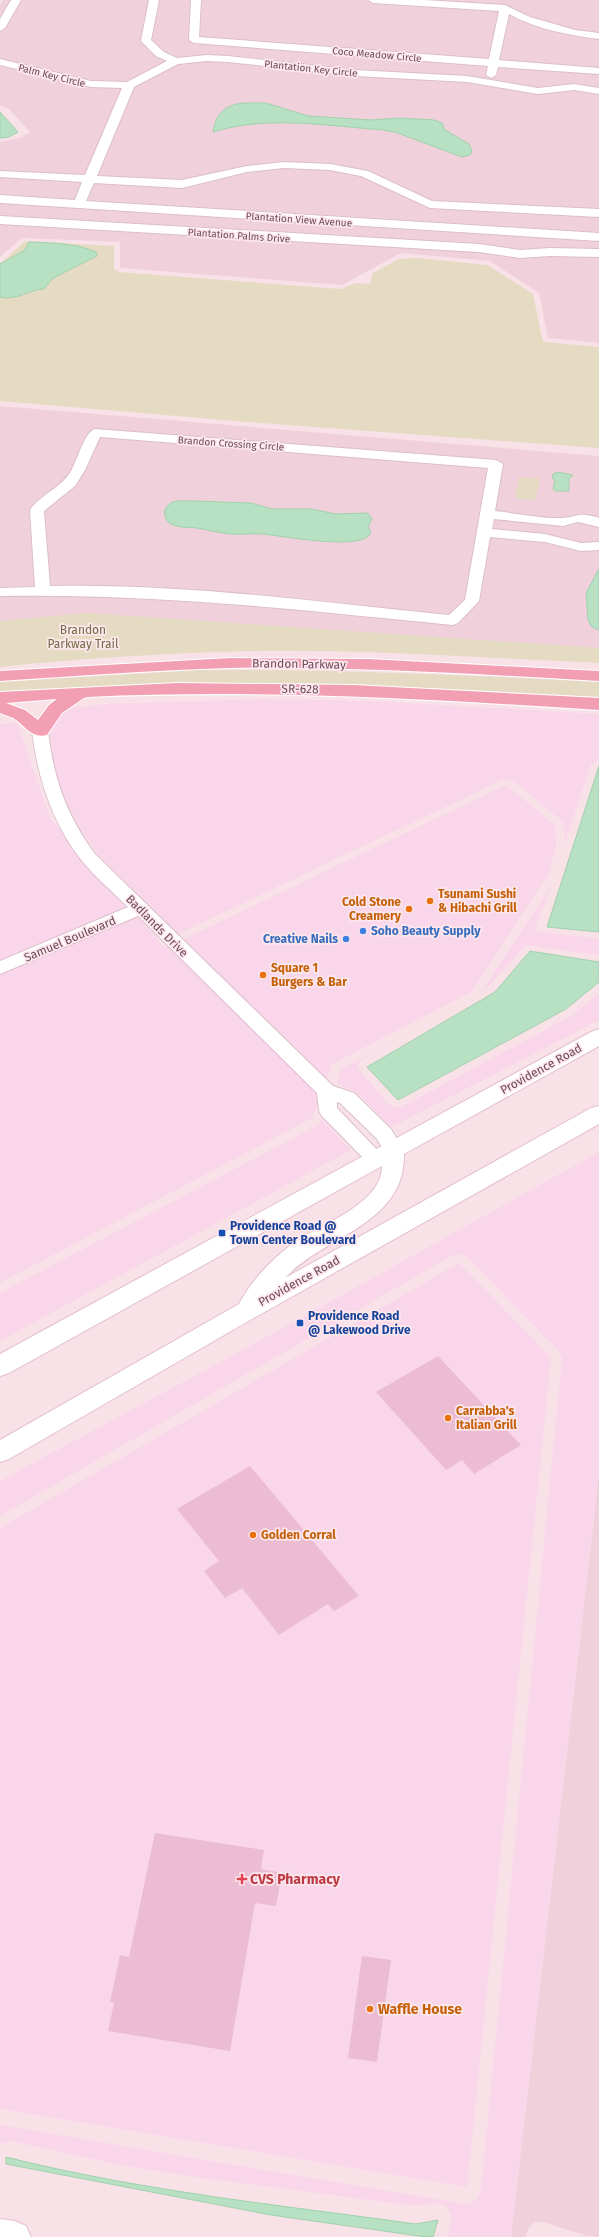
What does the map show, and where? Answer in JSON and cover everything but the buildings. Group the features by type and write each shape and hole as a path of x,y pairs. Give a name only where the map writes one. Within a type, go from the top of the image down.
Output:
{"main road":[{"name":"Brandon Parkway","path":"0,676 103,668 230,663 373,665 599,676"},
{"name":"SR-628","path":"0,698 79,692 221,688 291,689 599,704"},
{"path":"0,707 19,714 40,731 55,708 79,692"},
{"name":"Providence Road","path":"0,1366 599,1037"},
{"name":"Providence Road","path":"0,1452 244,1312 599,1114"},
{"path":"244,1312 262,1288 292,1257 303,1248 361,1216 377,1201 388,1185 393,1173 395,1161 384,1154"},
{"path":"0,2234 15,2237"}],"street":[{"path":"0,28 16,0"},
{"path":"154,0 146,41 160,54 176,61"},
{"name":"Coco Meadow Circle","path":"196,0 194,40 599,71"},
{"path":"373,0 505,8 526,19 574,33 599,36"},
{"path":"489,82 495,64 505,8"},
{"name":"Plantation Key Circle","path":"129,85 157,69 176,61 207,58 355,73 467,79 538,91 574,87 599,91"},
{"name":"Palm Key Circle","path":"0,62 91,84 129,85"},
{"path":"79,204 129,85"},
{"path":"0,174 182,184 247,169 284,165 330,167 364,173 430,204 599,213"},
{"name":"Plantation View Avenue","path":"0,199 481,231 599,237"},
{"name":"Plantation Palms Drive","path":"0,220 479,248 520,254 550,252 599,253"},
{"path":"479,248 481,231"},
{"name":"Brandon Crossing Circle","path":"0,592 42,590 134,591 453,620 472,601 486,514 496,464 95,433 76,477 62,491 43,503 37,510 42,590"},
{"path":"486,514 563,522 578,518 599,523"},
{"path":"563,522 556,530 557,535 563,541"},
{"path":"483,532 563,541 580,547 597,545"},
{"name":"Badlands Drive","path":"40,731 46,778 60,813 89,858 139,909 326,1091 328,1110 384,1154"},
{"name":"Samuel Boulevard","path":"0,968 139,909"}],"shaded area":[{"path":"3,0 599,0 599,343 548,338 539,293 490,261 401,253 342,285 120,268 120,242 22,238 0,257 0,142 20,138 30,132 9,109 0,105 0,5"},
{"path":"266,103 308,116 371,120 399,118 434,120 442,123 445,130 469,144 472,151 470,155 462,157 395,132 319,124 255,124 213,132 216,120 222,111 237,104"},
{"path":"0,112 18,132 9,137 0,138"},
{"path":"29,242 63,244 80,247 96,252 97,256 52,279 44,289 18,296 6,298 0,297 0,264 25,250"},
{"path":"0,406 599,456 599,648 87,613 0,621"},
{"path":"558,472 573,475 569,479 569,491 556,491 553,489 555,480 552,478 553,474"},
{"path":"178,501 251,503 272,509 311,509 336,514 368,513 372,519 368,527 371,533 364,539 337,542 261,534 227,534 197,528 176,526 170,523 165,517 165,510 169,504"},
{"path":"599,569 599,630 592,627 588,620 586,593"},
{"path":"262,699 371,701 599,714 599,759 591,764 565,843 564,825 562,821 513,781 504,779 178,934 98,854 77,823 63,796 56,777 50,733 53,732 50,729 67,708 108,704"},
{"path":"17,723 50,818 165,948 506,785 555,825 556,846 549,873 471,992 332,1064 312,1118 0,1283 0,724"},
{"path":"599,766 599,932 547,927"},
{"path":"551,886 534,931 599,939 599,955 526,945 488,987 483,990"},
{"path":"530,951 599,962 599,982 566,1009 398,1100 367,1067 495,992"},
{"path":"599,993 599,1020 392,1127 356,1092 337,1084 341,1069 399,1039 361,1060 357,1067 389,1105 400,1108 571,1016"},
{"path":"322,1119 351,1150 0,1341 0,1293 318,1125"},
{"path":"599,1152 599,1474 511,2237 448,2237 452,2216 447,2207 439,2203 416,2206 202,2178 125,2166 11,2141 0,2144 0,2125 465,2204 469,2204 477,2199 481,2190 562,1359 559,1351 467,1257 459,1254 453,1255 0,1516 0,1481 285,1327"},
{"path":"459,1263 551,1357 467,2187 0,2109 0,1528"},
{"path":"599,1474 599,2237 584,2235 543,2222 534,2222 528,2229 526,2237 511,2237"},
{"path":"6,2157 108,2179 210,2196 416,2224 438,2220 433,2237 426,2237 271,2215 6,2164"}],"green space":[{"path":"25,241 114,246 114,269 119,272 340,289 356,283 370,284 373,273 399,259 417,258 487,265 533,294 544,342 599,347 599,448 247,422 0,401 0,297 6,298 18,296 44,289 52,279 70,268 92,250 67,245 29,242 25,250 0,264"},
{"path":"519,477 540,479 535,500 515,498"},
{"name":"Brandon Parkway Trail","path":"87,613 599,648 599,663 340,651 254,651 127,656 0,667 0,621"},
{"path":"199,670 299,670 399,673 599,682 599,697 374,686 225,683 150,684 0,693 0,682"}],"place":[{"name":"Tsunami Sushi & Hibachi Grill","path":"430,901"},
{"name":"Cold Stone Creamery","path":"409,909"},
{"name":"Soho Beauty Supply","path":"363,931"},
{"name":"Creative Nails","path":"346,939"},
{"name":"Square 1 Burgers & Bar","path":"263,975"},
{"name":"Providence Road @ Town Center Boulevard","path":"222,1233"},
{"name":"Providence Road @ Lakewood Drive","path":"300,1323"},
{"name":"Carrabba's Italian Grill","path":"448,1418"},
{"name":"Golden Corral","path":"253,1535"},
{"name":"CVS Pharmacy","path":"242,1879"},
{"name":"Waffle House","path":"370,2009"}]}
